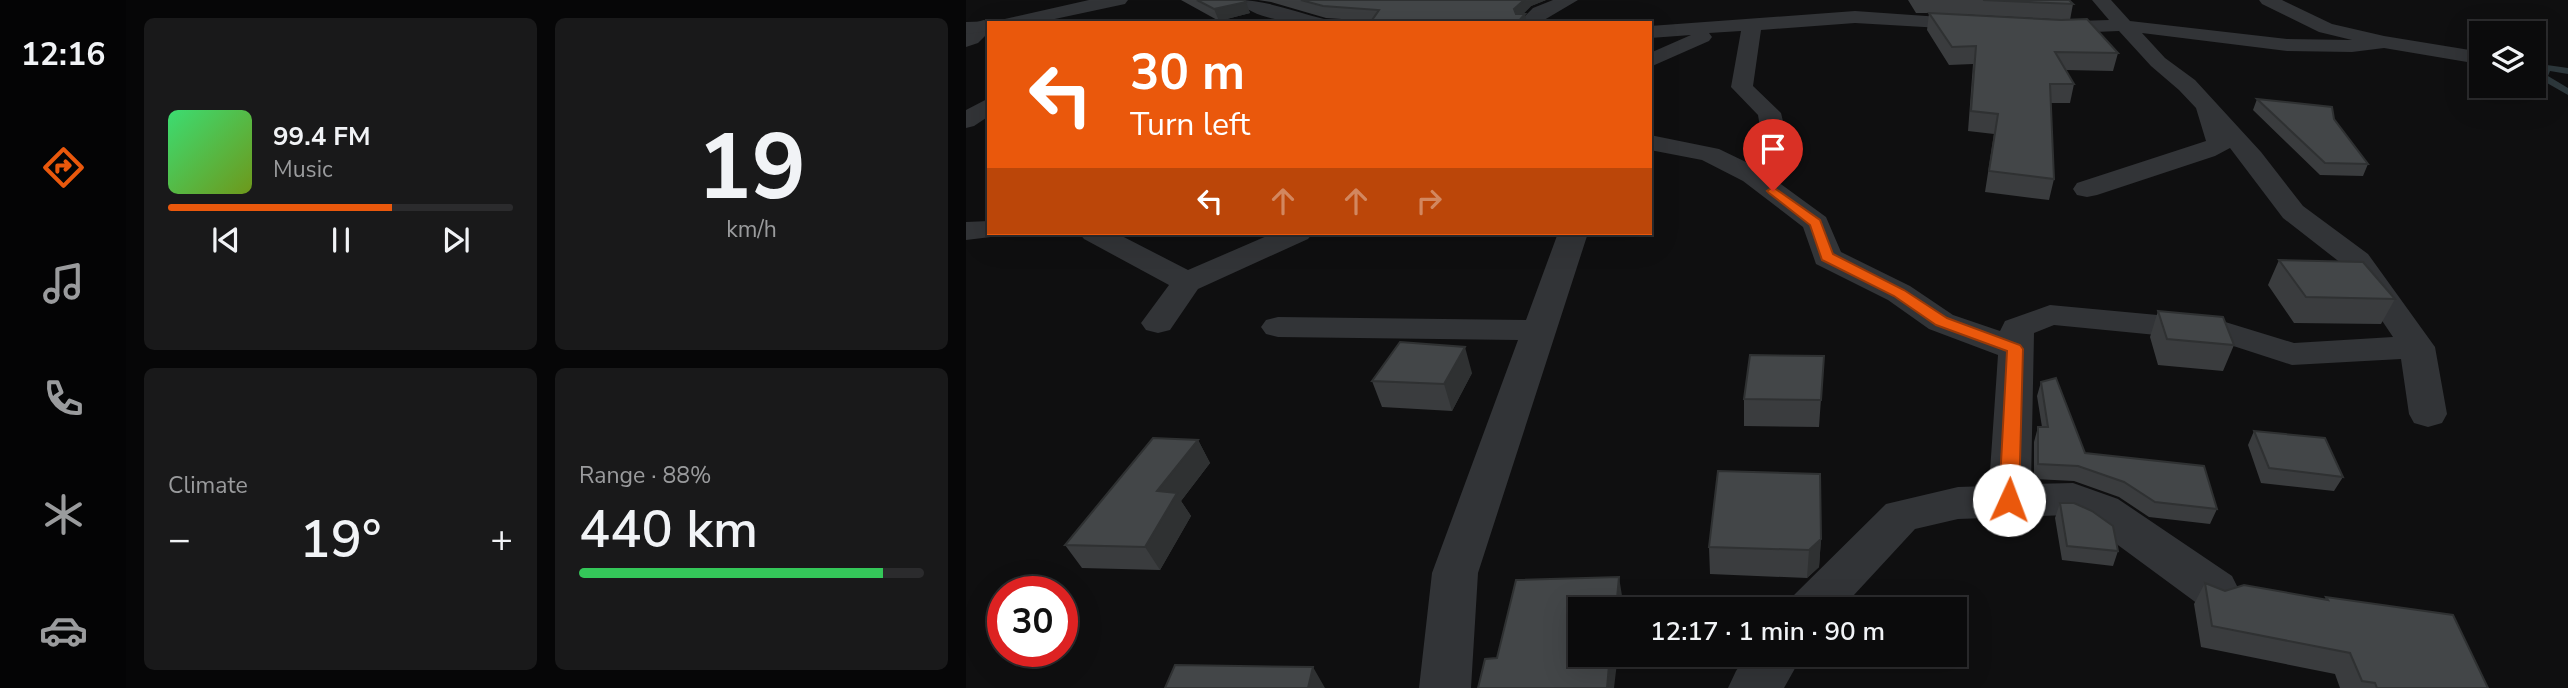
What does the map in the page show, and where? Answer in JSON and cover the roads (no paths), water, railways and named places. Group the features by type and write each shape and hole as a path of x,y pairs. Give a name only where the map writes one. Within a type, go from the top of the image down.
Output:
{"street":[{"path":"1020,21 1118,0"},
{"path":"1246,0 1275,13 1309,21"},
{"path":"1530,21 1541,12 1569,0"},
{"path":"1800,20 1801,0"},
{"path":"2101,0 2158,62 2187,85 2252,157 2293,212 2357,261 2417,347 2428,414"},
{"path":"2268,0 2326,28 2384,42 2469,56"},
{"path":"1652,32 1855,16 2000,27"},
{"path":"1752,25 1742,87 1769,113 1776,146 1752,175"},
{"path":"2023,27 2125,25 2321,46 2361,47 2384,42"},
{"path":"966,41 971,39 979,26"},
{"path":"1652,60 1725,28"},
{"path":"2087,189 2206,151 2220,144 2204,104"},
{"path":"966,121 987,106"},
{"path":"1652,142 1710,154 1752,175 1816,223 1826,257 1899,293 1941,321 2015,349"},
{"path":"966,231 987,230"},
{"path":"1098,235 1187,282"},
{"path":"1158,323 1187,282 1293,235"},
{"path":"1445,688 1455,573 1572,235"},
{"path":"2009,500 2017,328 2050,315 2222,331 2292,354 2417,347"},
{"path":"1278,327 1539,330"},
{"path":"1823,597 1901,516 1958,503 2009,500 2073,499 2103,511 2215,590"},
{"path":"1754,688 1769,667"}],"waterway":[{"path":"2568,71 2547,68 2543,77 2568,92"}]}
